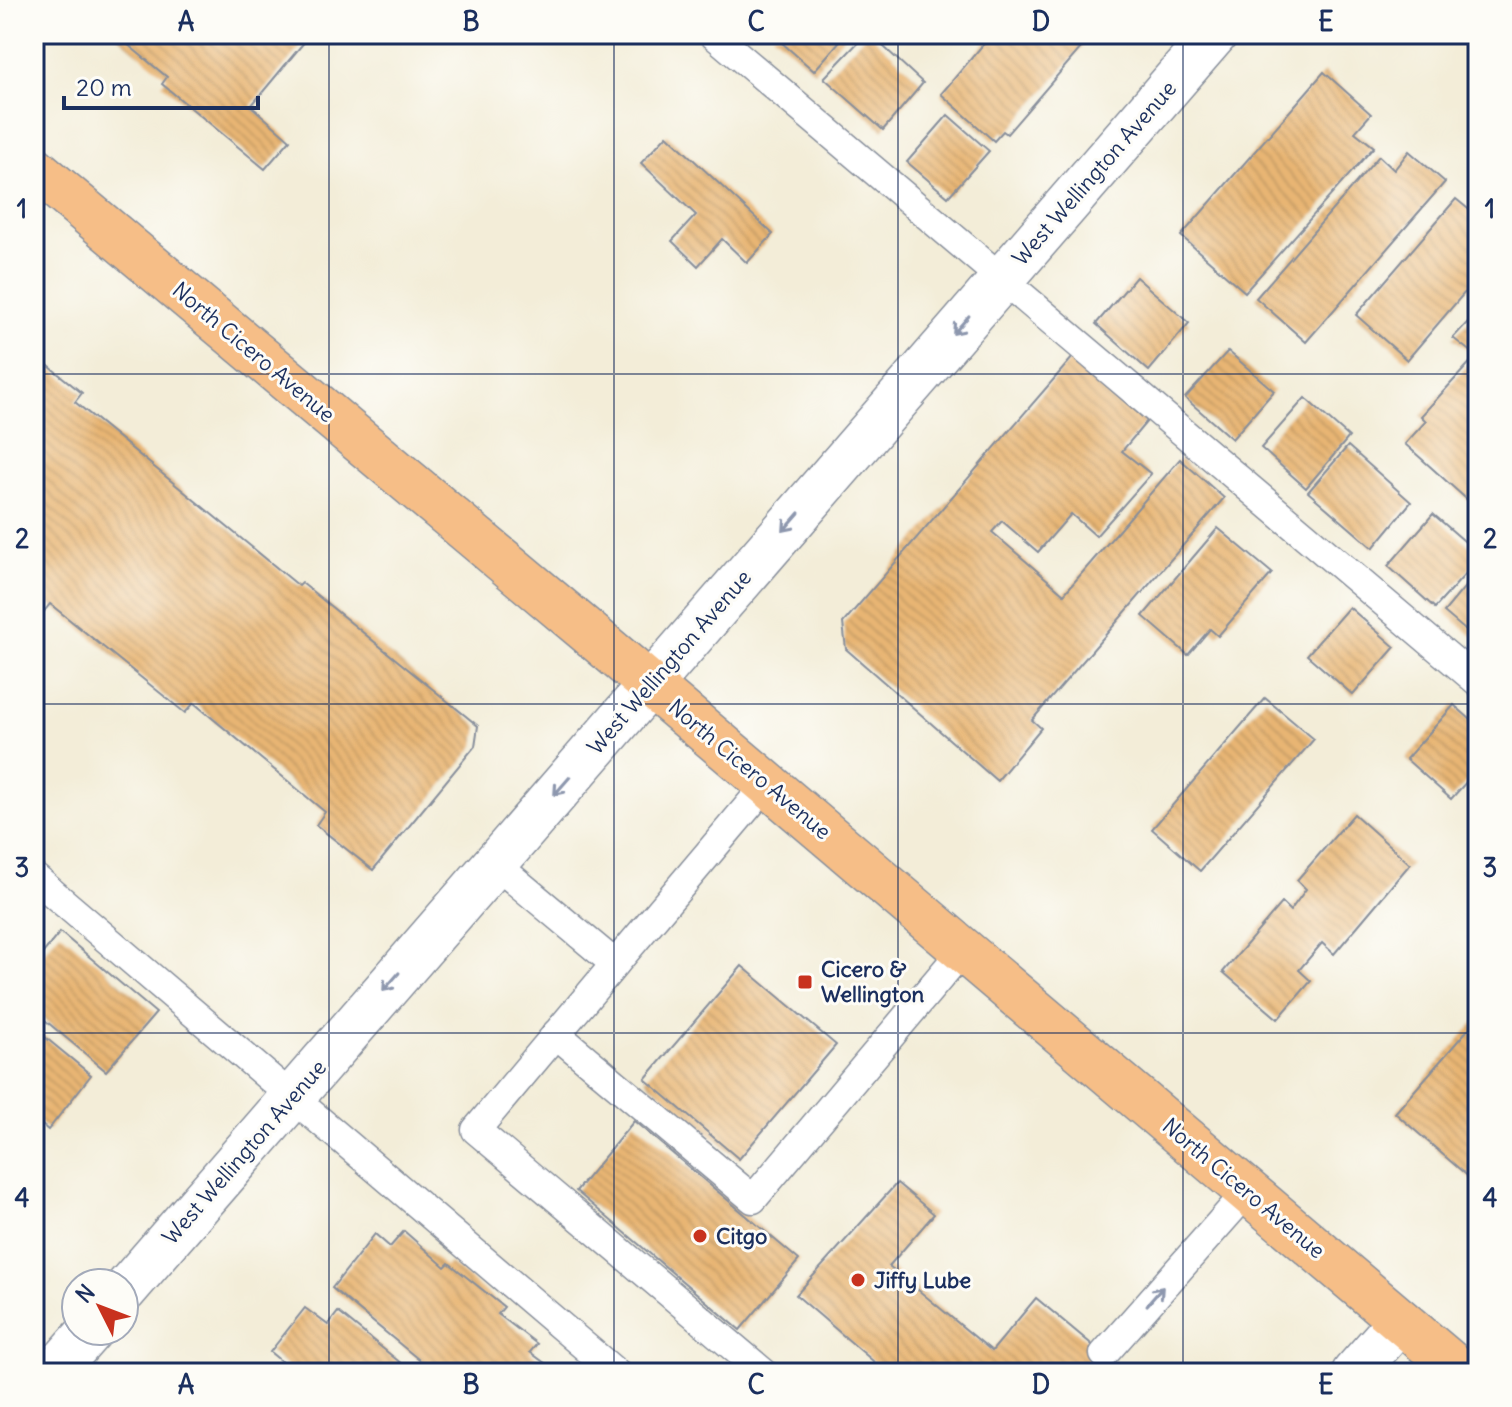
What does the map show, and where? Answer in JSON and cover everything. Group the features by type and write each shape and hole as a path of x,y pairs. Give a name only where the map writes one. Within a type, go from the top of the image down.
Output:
{"main road":[{"name":"North Cicero Avenue","path":"34,168 1462,1373"}],"street":[{"name":"West Wellington Avenue","path":"140,1273 1215,34"},
{"path":"1354,1373 1400,1321"},
{"path":"53,1373 76,1347"}],"lane":[{"path":"713,34 1478,682"},
{"path":"764,1373 476,1130 767,784"},
{"path":"494,863 615,964"},
{"path":"34,877 616,1373"},
{"path":"556,1034 753,1199 963,950"},
{"path":"1104,1354 1248,1191"}],"building":[{"path":"115,34 311,34 251,106 290,140 265,169 162,84 167,77"},
{"path":"772,34 846,34 814,71"},
{"path":"866,34 870,34 923,83 883,130 824,78"},
{"path":"992,34 1093,34 1007,134 1003,131 994,141 941,94"},
{"path":"1324,72 1371,114 1355,132 1374,147 1245,292 1181,236"},
{"path":"948,115 989,151 948,197 907,162"},
{"path":"667,135 773,234 747,263 722,239 698,266 672,241 696,215 641,163"},
{"path":"1409,151 1445,182 1306,342 1256,298 1379,156 1394,170"},
{"path":"1456,199 1478,217 1478,234 1475,237 1478,240 1478,277 1407,360 1356,315"},
{"path":"1136,277 1189,323 1149,371 1096,324"},
{"path":"1478,311 1478,498 1472,504 1405,444 1426,421 1421,416 1476,356 1453,338"},
{"path":"1228,351 1274,391 1232,439 1185,398"},
{"path":"34,354 82,393 75,402 299,586 302,583 478,726 475,746 373,870 316,825 325,812 194,703 185,713 50,604 34,624"},
{"path":"1073,357 1147,421 1122,451 1151,474 1096,536 1071,514 1038,552 1002,521 992,532 1064,594 1180,459 1224,498 1032,720 1041,728 997,781 846,649 843,623"},
{"path":"1305,398 1349,437 1306,488 1261,448"},
{"path":"1348,446 1411,502 1373,548 1308,492"},
{"path":"1433,514 1478,553 1478,560 1435,608 1388,566"},
{"path":"1218,528 1272,573 1218,636 1210,629 1188,655 1143,616"},
{"path":"1478,571 1478,641 1444,612"},
{"path":"1349,607 1395,647 1353,695 1307,655"},
{"path":"1265,698 1314,739 1200,871 1152,829"},
{"path":"1454,705 1478,726 1478,769 1451,799 1406,759"},
{"path":"1354,814 1410,864 1334,954 1322,943 1299,970 1311,981 1278,1019 1223,972 1282,903 1290,911 1306,889 1297,880"},
{"path":"60,932 156,1013 106,1071 34,1011 34,964"},
{"name":"Citgo","path":"742,966 836,1045 739,1159 645,1079"},
{"path":"1478,1018 1478,1185 1395,1113"},
{"path":"34,1028 91,1075 48,1130 34,1118"},
{"name":"Citgo","path":"634,1121 799,1260 740,1330 576,1191"},
{"name":"Jiffy Lube","path":"897,1183 934,1214 889,1266 992,1351 1036,1298 1126,1373 887,1373 796,1295"},
{"path":"404,1231 445,1267 449,1263 504,1307 498,1314 537,1344 530,1352 546,1364 539,1373 435,1373 332,1288 375,1234 390,1247"},
{"path":"305,1308 328,1325 338,1312 413,1373 282,1373 288,1367 270,1352"}],"place":[{"name":"Cicero & Wellington","path":"805,982"},
{"name":"Citgo","path":"700,1236"},
{"name":"Jiffy Lube","path":"858,1280"}]}
